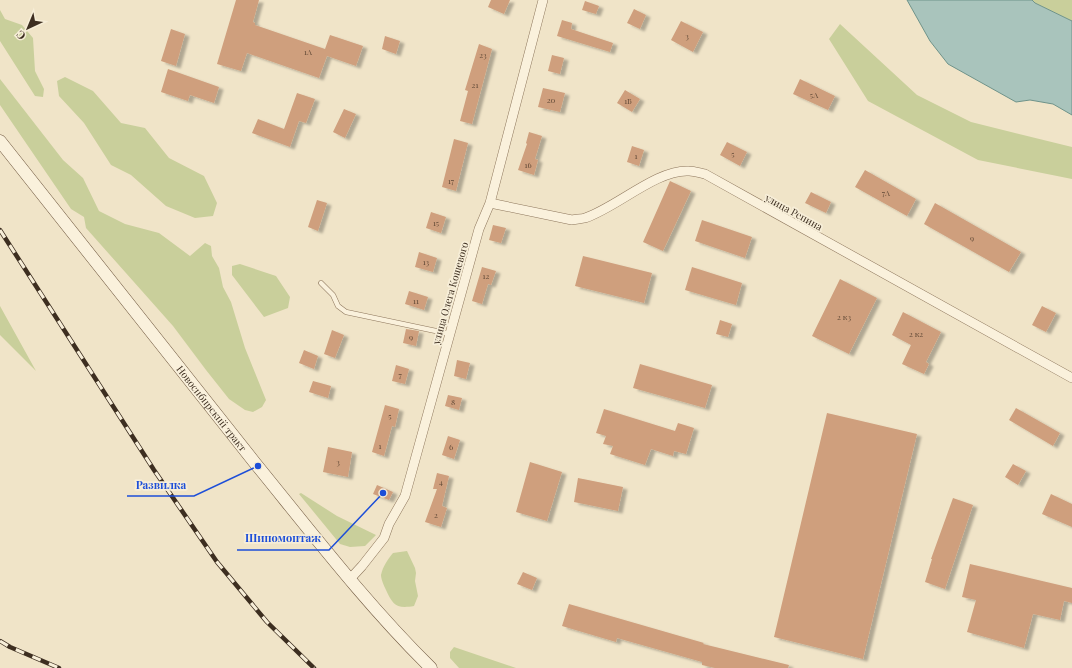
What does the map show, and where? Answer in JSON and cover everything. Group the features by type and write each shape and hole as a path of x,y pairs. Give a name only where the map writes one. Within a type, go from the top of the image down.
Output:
{"main road":[{"name":"Новосибирский тракт","path":"0,141 211,408 350,579 409,646 431,668"}],"street":[{"name":"улица Олега Кошевого","path":"350,579 384,538 389,524 405,496 479,229 490,203 543,0"},
{"name":"улица Репина","path":"490,203 572,220 585,218 669,174 689,171 705,174 1072,378"}],"lane":[{"path":"321,283 333,295 338,306 346,312 450,334"}],"green space":[{"path":"1032,0 1072,0 1072,21 1035,3"},
{"path":"0,10 5,19 22,25 33,38 35,71 44,89 43,97 35,96 0,41"},
{"path":"840,24 917,95 971,122 1072,147 1072,179 978,160 868,101 829,39"},
{"path":"65,77 93,91 121,123 145,128 169,158 204,176 217,203 213,216 195,218 166,206 131,175 111,165 84,123 59,96 57,81"},
{"path":"0,79 63,160 83,178 99,211 125,224 159,233 190,256 205,243 211,246 212,256 219,268 223,287 231,302 245,348 266,400 262,407 253,412 245,410 229,399 173,326 86,228 84,217 71,209 0,105"},
{"path":"240,264 276,276 290,297 288,308 264,317 232,275 232,266"},
{"path":"0,306 36,371 0,335"},
{"path":"301,493 337,516 376,535 365,546 350,547 340,544 299,494"},
{"path":"407,551 415,568 415,581 418,596 414,606 403,607 396,605 393,602 384,585 381,575 386,563 393,553"},
{"path":"454,647 516,668 459,668 450,658 450,652"}],"water":[{"path":"907,0 1032,0 1035,3 1072,21 1072,115 1053,104 1030,100 1016,102 948,64 930,41"}],"building":[{"path":"236,0 259,0 253,22 255,25 325,49 330,35 363,46 356,66 327,56 319,78 247,53 241,71 217,64"},
{"path":"491,0 510,0 504,14 488,7"},
{"path":"585,1 599,6 596,14 582,10"},
{"path":"634,9 646,15 640,29 627,23"},
{"path":"562,20 572,23 571,29 613,43 610,52 557,36"},
{"path":"681,21 703,32 693,52 671,40"},
{"path":"171,29 185,34 176,66 161,61"},
{"path":"385,36 400,41 396,54 382,49"},
{"path":"479,44 492,49 472,124 460,121 468,91 465,90"},
{"path":"552,55 564,58 560,74 548,71"},
{"path":"168,69 219,87 214,103 190,95 188,101 161,92"},
{"path":"800,79 835,96 828,110 793,94"},
{"path":"543,88 565,93 560,112 538,107"},
{"path":"625,90 640,99 632,112 617,103"},
{"path":"297,93 315,99 306,123 299,121 290,147 252,133 258,119 284,129"},
{"path":"344,109 356,114 345,138 333,132"},
{"path":"529,132 542,136 535,159 538,160 534,175 518,170 527,144"},
{"path":"454,139 468,143 456,191 442,187"},
{"path":"727,142 747,152 740,166 720,155"},
{"path":"632,146 644,150 639,166 627,162"},
{"path":"865,170 916,199 907,216 855,187"},
{"path":"670,181 691,191 663,251 643,242"},
{"path":"811,192 831,202 826,213 805,203"},
{"path":"317,200 327,203 318,231 308,227"},
{"path":"935,203 1021,252 1009,272 924,224"},
{"path":"431,212 446,217 441,233 426,228"},
{"path":"702,220 752,237 745,258 695,241"},
{"path":"493,225 506,228 501,243 489,240"},
{"path":"419,252 437,258 433,272 415,267"},
{"path":"583,256 652,273 644,303 575,286"},
{"path":"482,267 496,271 491,285 488,284 482,304 472,301"},
{"path":"692,267 742,283 736,305 685,290"},
{"path":"840,279 877,298 849,354 812,336"},
{"path":"409,291 428,297 424,310 405,304"},
{"path":"1042,306 1056,313 1046,332 1032,325"},
{"path":"903,312 941,332 926,362 929,364 924,374 902,364 911,345 892,335"},
{"path":"720,320 732,324 728,337 716,334"},
{"path":"406,329 419,331 416,346 403,343"},
{"path":"332,330 344,335 335,358 324,354"},
{"path":"304,350 318,356 314,369 299,363"},
{"path":"457,360 470,363 466,379 454,376"},
{"path":"640,364 712,385 705,408 633,388"},
{"path":"396,365 409,369 405,384 392,381"},
{"path":"313,381 331,386 328,398 309,392"},
{"path":"448,395 462,398 459,410 445,406"},
{"path":"385,405 399,409 395,427 392,426 384,456 372,452"},
{"path":"1016,408 1060,433 1053,446 1009,420"},
{"path":"604,409 675,431 678,423 694,428 686,454 674,451 673,456 651,449 645,465 610,454 613,446 603,444 606,436 596,433"},
{"path":"827,413 917,434 863,659 774,637"},
{"path":"448,436 460,440 454,459 442,455"},
{"path":"328,447 352,452 348,477 323,472"},
{"path":"530,462 562,472 547,521 516,512"},
{"path":"1013,464 1026,471 1018,485 1005,477"},
{"path":"437,473 449,476 442,506 447,508 441,527 425,522 437,489 433,489"},
{"path":"578,478 623,487 618,511 574,502"},
{"path":"377,485 393,492 389,500 373,494"},
{"path":"1051,494 1072,504 1072,527 1042,514"},
{"path":"953,498 973,505 945,589 925,582 931,559"},
{"path":"970,564 1072,588 1072,603 1064,601 1060,620 1033,614 1024,648 967,632 976,600 962,597"},
{"path":"523,572 537,578 532,590 517,584"},
{"path":"569,604 704,643 703,644 789,665 788,668 715,668 702,665 702,662 617,638 616,642 562,626"}],"railway":[{"path":"0,230 154,470 217,562 267,622 314,668"},
{"path":"0,641 10,647 59,668"}],"place":[{"name":"Развилка","path":"258,466"},
{"name":"Шиномонтаж","path":"383,493"}]}
